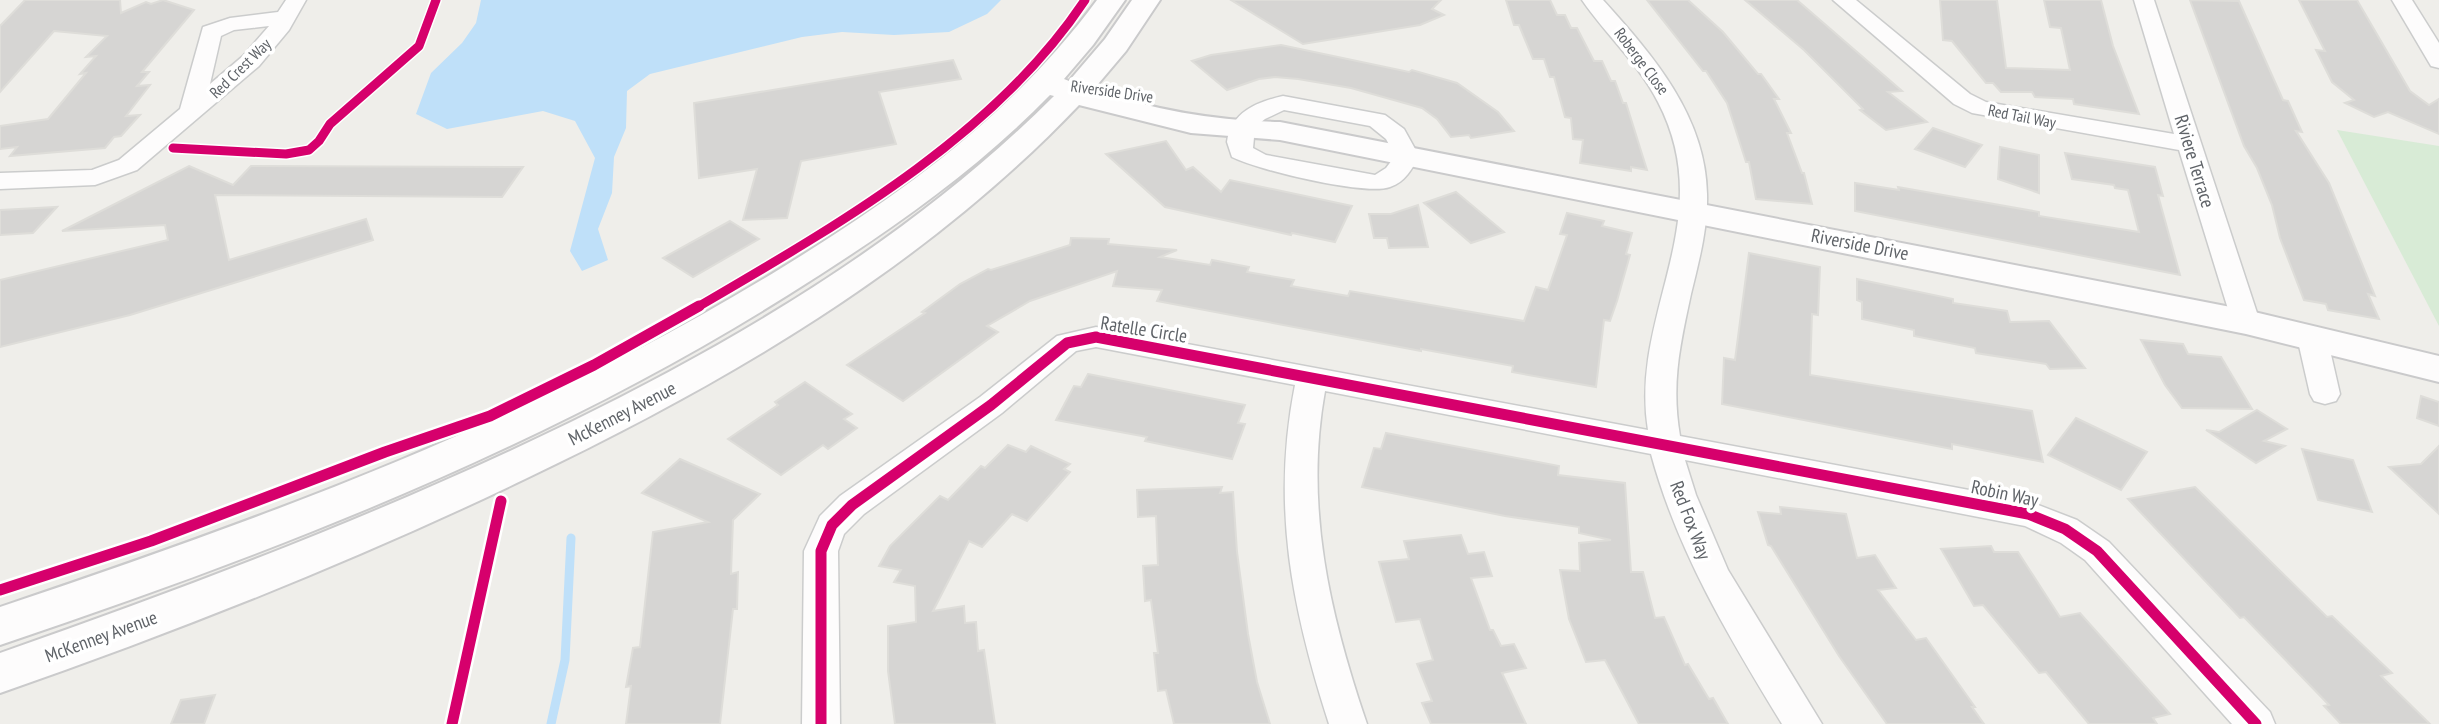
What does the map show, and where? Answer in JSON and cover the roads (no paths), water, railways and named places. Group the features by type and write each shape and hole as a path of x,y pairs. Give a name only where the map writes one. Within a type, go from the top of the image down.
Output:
{"main road":[{"name":"McKenney Avenue","path":"0,626 120,586 281,527 430,466 563,406 677,346 858,236 956,162 1067,88 1085,37 1111,0"},
{"name":"McKenney Avenue","path":"0,673 270,573 383,526 559,446 684,381 829,295 915,234 973,187 1146,0"},
{"name":"Riverside Drive","path":"1067,88 1104,105 1257,127 1693,211 2246,322 2439,369"}],"street":[{"name":"Roberge Close","path":"1592,0 1643,58 1671,100 1691,166 1693,211"},
{"name":"Red Tail Way","path":"1846,2 1881,0"},
{"name":"Riviere Terrace","path":"2144,0 2246,322"},
{"path":"2402,0 2439,61"},
{"name":"Red Tail Way","path":"1846,2 1962,99 1980,108 2189,144"},
{"name":"Red Crest Way","path":"191,113 211,32 230,24 290,9"},
{"name":"Red Crest Way","path":"0,181 80,179 117,171 138,159 251,61 290,9"},
{"name":"Red Fox Way","path":"1693,211 1692,228 1661,368 1659,406 1666,446 1686,519 1713,576 1803,724"},
{"path":"2312,337 2325,394"},
{"name":"Ratelle Circle","path":"821,724 821,551 830,524 852,505 991,405 1061,348 1083,338 1112,339 1666,446"},
{"path":"1312,377 1303,415 1299,454 1302,545 1323,644 1348,724"},
{"name":"Robin Way","path":"1666,446 2028,514 2056,523 2078,535 2097,551 2256,724"}],"water":[{"path":"481,0 1001,0 987,14 949,32 894,35 842,32 802,37 650,74 627,91 626,128 614,157 612,193 598,229 608,260 582,271 570,251 595,158 575,121 543,111 447,129 416,114 431,73 462,43 476,23"}],"waterway":[{"path":"551,724 565,660 571,538"}]}
